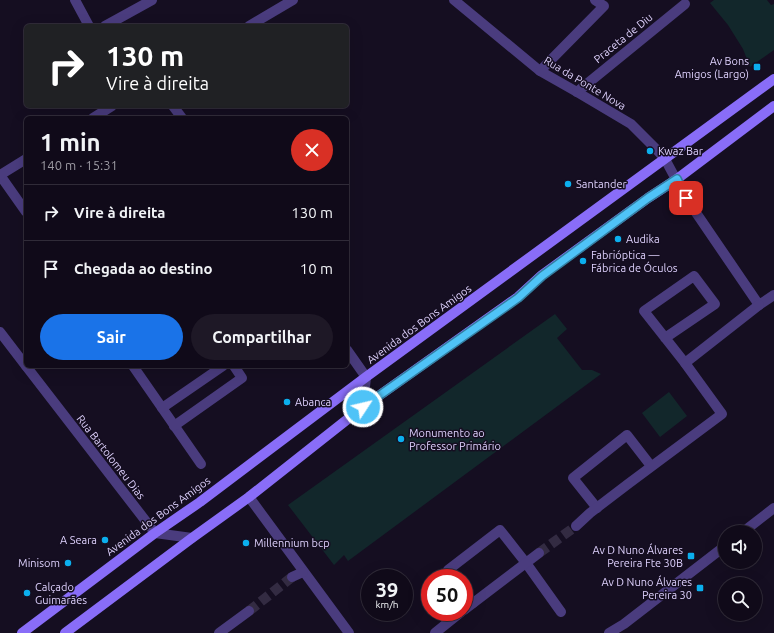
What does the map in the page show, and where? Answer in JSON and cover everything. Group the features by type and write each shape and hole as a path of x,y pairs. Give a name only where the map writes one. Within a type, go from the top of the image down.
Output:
{"main road":[{"name":"Avenida dos Bons Amigos","path":"22,633 366,377 774,79"},
{"path":"65,633 249,497 363,407 518,298 542,276 648,198 677,179 774,106"}],"street":[{"path":"75,0 89,24"},
{"path":"109,24 152,0"},
{"path":"252,24 293,0"},
{"name":"Rua da Ponte Nova","path":"454,0 540,71 632,124 665,159 686,198 760,305"},
{"path":"540,71 604,6 595,0"},
{"name":"Praceta de Diu","path":"577,92 685,4"},
{"path":"96,116 109,108"},
{"path":"24,160 0,175 24,209"},
{"path":"576,526 597,508 722,414 685,363 665,338 644,311 694,276 715,304 665,338"},
{"path":"685,363 774,295"},
{"name":"Rua Bartolomeu Dias","path":"0,332 24,363"},
{"path":"349,353 366,377 363,407"},
{"name":"Rua Bartolomeu Dias","path":"28,368 155,533"},
{"path":"134,368 201,464"},
{"path":"162,408 220,368"},
{"path":"174,426 242,378 235,368"},
{"path":"597,508 573,478 628,435 652,466"},
{"path":"249,497 303,572 350,633"},
{"path":"752,525 774,508"},
{"path":"449,569 500,530 561,612"},
{"path":"155,533 192,538"},
{"path":"609,633 624,624 718,551"},
{"path":"473,603 539,553"},
{"path":"292,577 303,572"},
{"path":"219,633 249,611"},
{"path":"435,633 450,621"},
{"path":"624,624 629,633"}],"green space":[{"path":"714,0 767,0 771,5 774,4 774,50 750,67 743,49 728,25 710,3"},
{"path":"555,314 567,329 557,338 582,370 592,370 601,374 348,561 344,555 334,565 288,505"},
{"path":"669,392 687,416 660,437 642,413"}],"tunnel":[{"path":"539,553 576,526"},
{"path":"249,611 292,577"}],"place":[{"name":"Av Bons Amigos (Largo)","path":"757,67"},
{"name":"Kwaz Bar","path":"650,151"},
{"name":"Santander","path":"568,184"},
{"name":"Audika","path":"618,239"},
{"name":"Fabrióptica — Fábrica de Óculos","path":"583,261"},
{"name":"Abanca","path":"287,402"},
{"name":"Monumento ao Professor Primário","path":"401,439"},
{"name":"A Seara","path":"105,540"},
{"name":"Millennium bcp","path":"246,543"},
{"name":"Av D Nuno Álvares Pereira Fte 30B","path":"691,556"},
{"name":"Minisom","path":"68,563"},
{"name":"Av D Nuno Álvares Pereira 30","path":"700,588"},
{"name":"Calçado Guimarães","path":"27,593"}],"route":[{"path":"363,407 518,298 542,276 648,198 677,179 686,198"}]}
